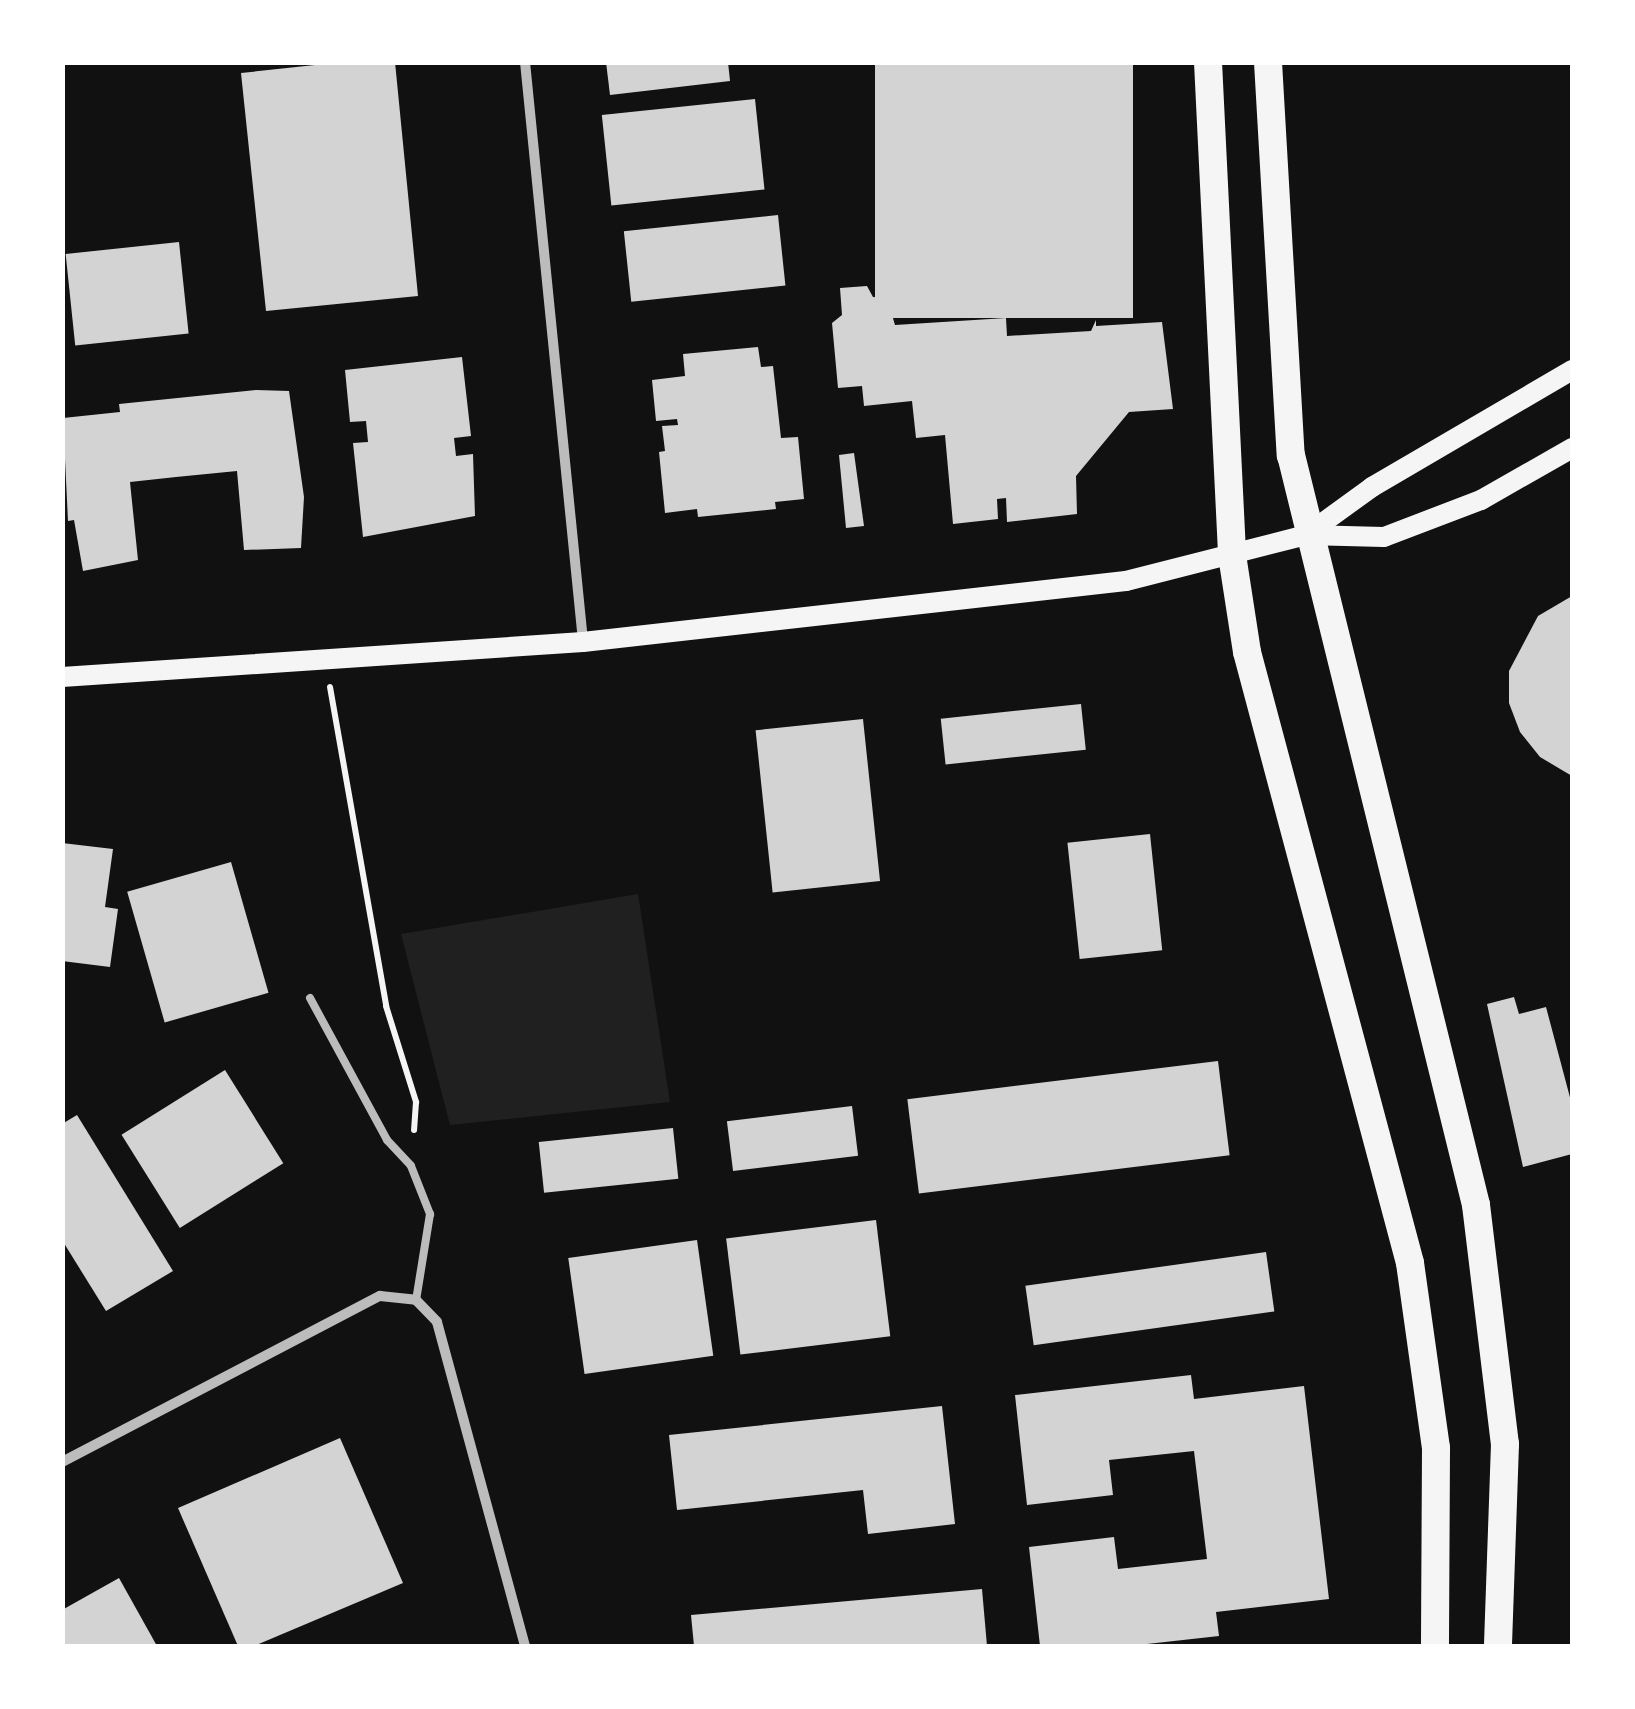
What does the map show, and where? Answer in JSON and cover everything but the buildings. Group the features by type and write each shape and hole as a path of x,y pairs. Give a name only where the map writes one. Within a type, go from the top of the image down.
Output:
{"highway":[{"path":"1208,62 1232,555 1247,652 1383,1154 1420,1321 1436,1448 1435,1646"},
{"path":"1268,62 1277,301 1291,455 1306,535 1476,1205 1504,1444 1498,1646"}],"main road":[{"path":"1306,535 1372,487 1572,370"},
{"path":"62,677 324,655 584,642 1100,584 1306,535 1384,537 1481,500 1572,448"}],"street":[{"path":"526,62 584,642"},
{"path":"62,1462 380,1296 416,1300 437,1322 524,1646"}],"lane":[{"path":"310,998 387,1140 411,1166 430,1214 416,1300"}],"path":[{"path":"324,655 386,1006 416,1102 411,1166"}],"shaded area":[{"path":"638,894 670,1102 450,1125 401,934"}]}
